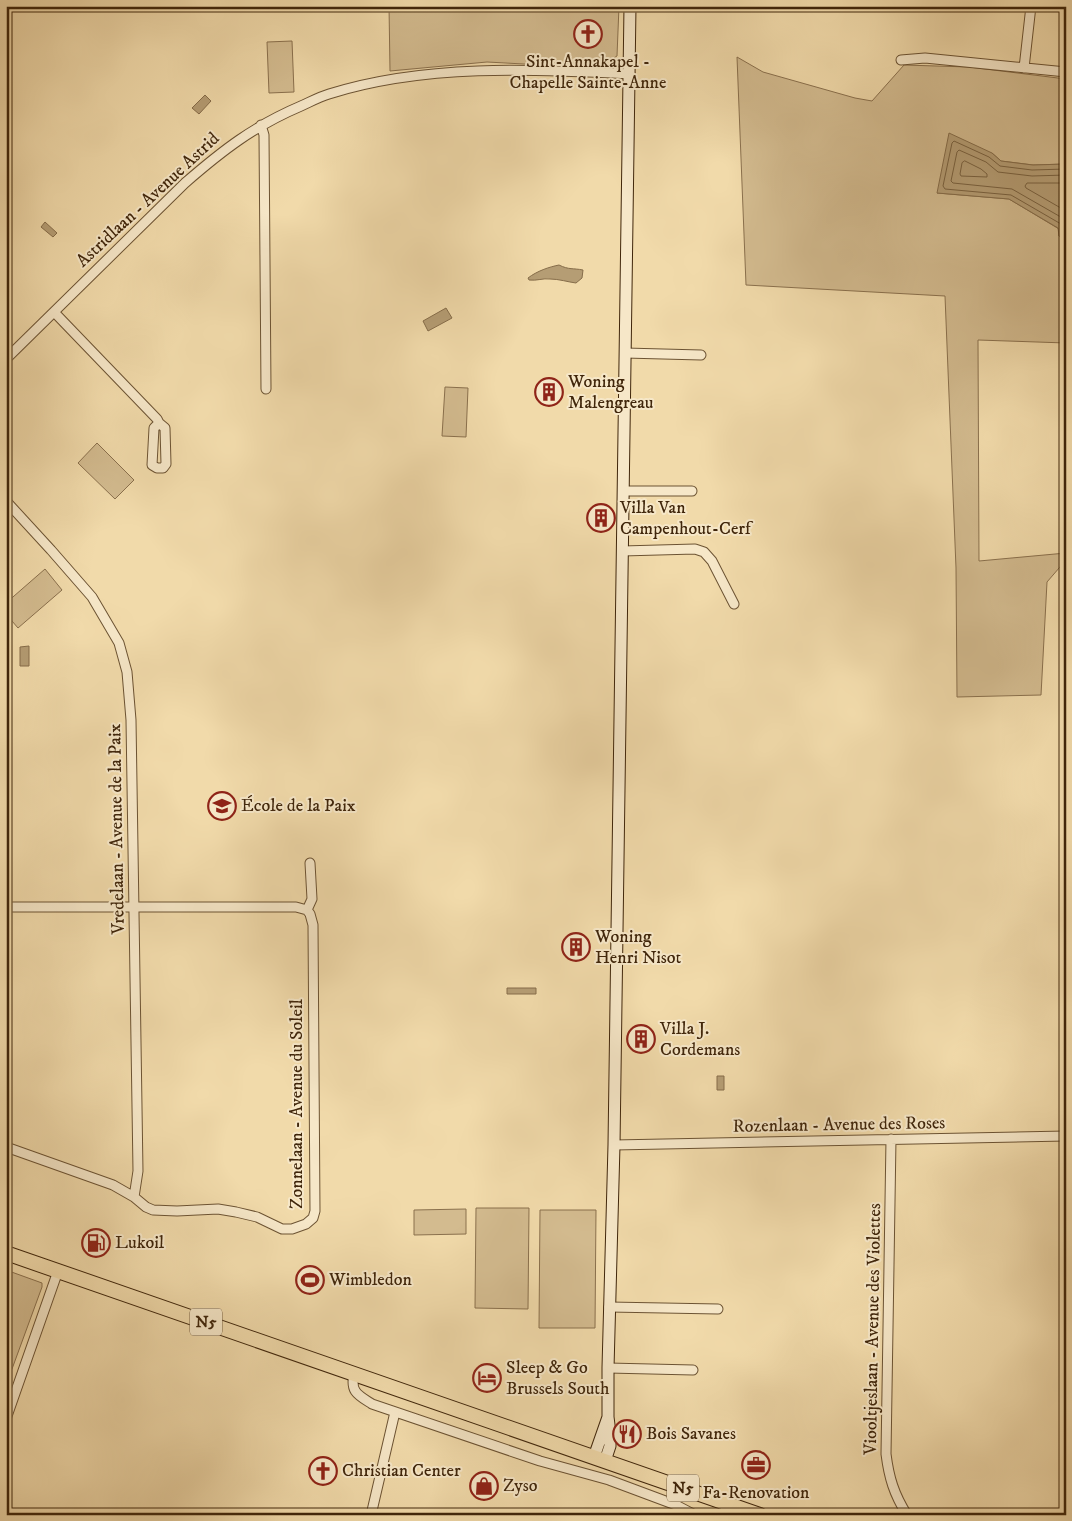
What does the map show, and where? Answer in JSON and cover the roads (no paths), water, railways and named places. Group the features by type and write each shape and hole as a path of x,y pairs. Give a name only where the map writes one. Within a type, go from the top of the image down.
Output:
{"main road":[{"name":"N5","path":"6,1253 760,1515"}],"street":[{"path":"600,1459 608,1417 614,1146 630,6"},
{"path":"1024,68 1031,6"},
{"path":"901,60 925,58 1066,72"},
{"name":"Astridlaan - Avenue Astrid","path":"6,359 185,183 232,144 283,113 328,94 380,81 420,76 491,70 630,74"},
{"path":"261,125 264,135 266,389"},
{"path":"54,312 152,412 159,423"},
{"path":"625,353 701,355"},
{"path":"623,491 692,491"},
{"name":"Vredelaan - Avenue de la Paix","path":"6,502 92,597 119,643 127,672 131,720 138,1171 134,1197"},
{"path":"622,551 695,549 704,552 712,561 734,604"},
{"name":"Zonnelaan - Avenue du Soleil","path":"134,1197 146,1208 153,1210 218,1209 257,1217 282,1229 292,1229 306,1224 313,1218 313,925 310,914 306,910 312,899 310,863"},
{"path":"6,907 296,907 306,910"},
{"name":"Rozenlaan - Avenue des Roses","path":"614,1146 1066,1136"},
{"name":"Viooltjeslaan - Avenue des Violettes","path":"891,1139 886,1454 892,1485 898,1500 908,1515"},
{"path":"6,1147 113,1185 134,1197"},
{"path":"6,1419 11,1394 58,1271"},
{"path":"609,1307 718,1309"},
{"path":"608,1368 693,1370"},
{"path":"354,1374 352,1383 354,1389 372,1404 540,1461 609,1480 676,1505 695,1515"},
{"path":"371,1515 395,1412"}],"water":[{"path":"205,95 211,101 199,114 192,108"},
{"path":"949,133 992,153 1001,161 1033,165 1066,164 1066,241 1059,236 1058,228 1009,199 937,193"},
{"path":"45,222 57,233 53,237 41,227"},
{"path":"559,265 583,270 582,278 576,283 553,279 529,280 528,278 535,273"},
{"path":"446,308 452,318 428,331 423,321"},
{"path":"29,646 29,666 20,666 20,647"},
{"path":"507,988 536,988 536,994 507,994"},
{"path":"717,1076 724,1076 724,1090 717,1090"}],"place":[{"name":"Sint-Annakapel - Chapelle Sainte-Anne","path":"588,34"},
{"name":"Woning Malengreau","path":"549,392"},
{"name":"Villa Van Campenhout-Cerf","path":"601,518"},
{"name":"École de la Paix","path":"222,806"},
{"name":"Woning Henri Nisot","path":"576,947"},
{"name":"Villa J. Cordemans","path":"641,1039"},
{"name":"Lukoil","path":"96,1243"},
{"name":"Wimbledon","path":"310,1280"},
{"name":"Sleep & Go Brussels South","path":"487,1378"},
{"name":"Bois Savanes","path":"627,1434"},
{"name":"Fa-Renovation","path":"756,1465"},
{"name":"Christian Center","path":"323,1471"},
{"name":"Zyso","path":"484,1486"}]}
